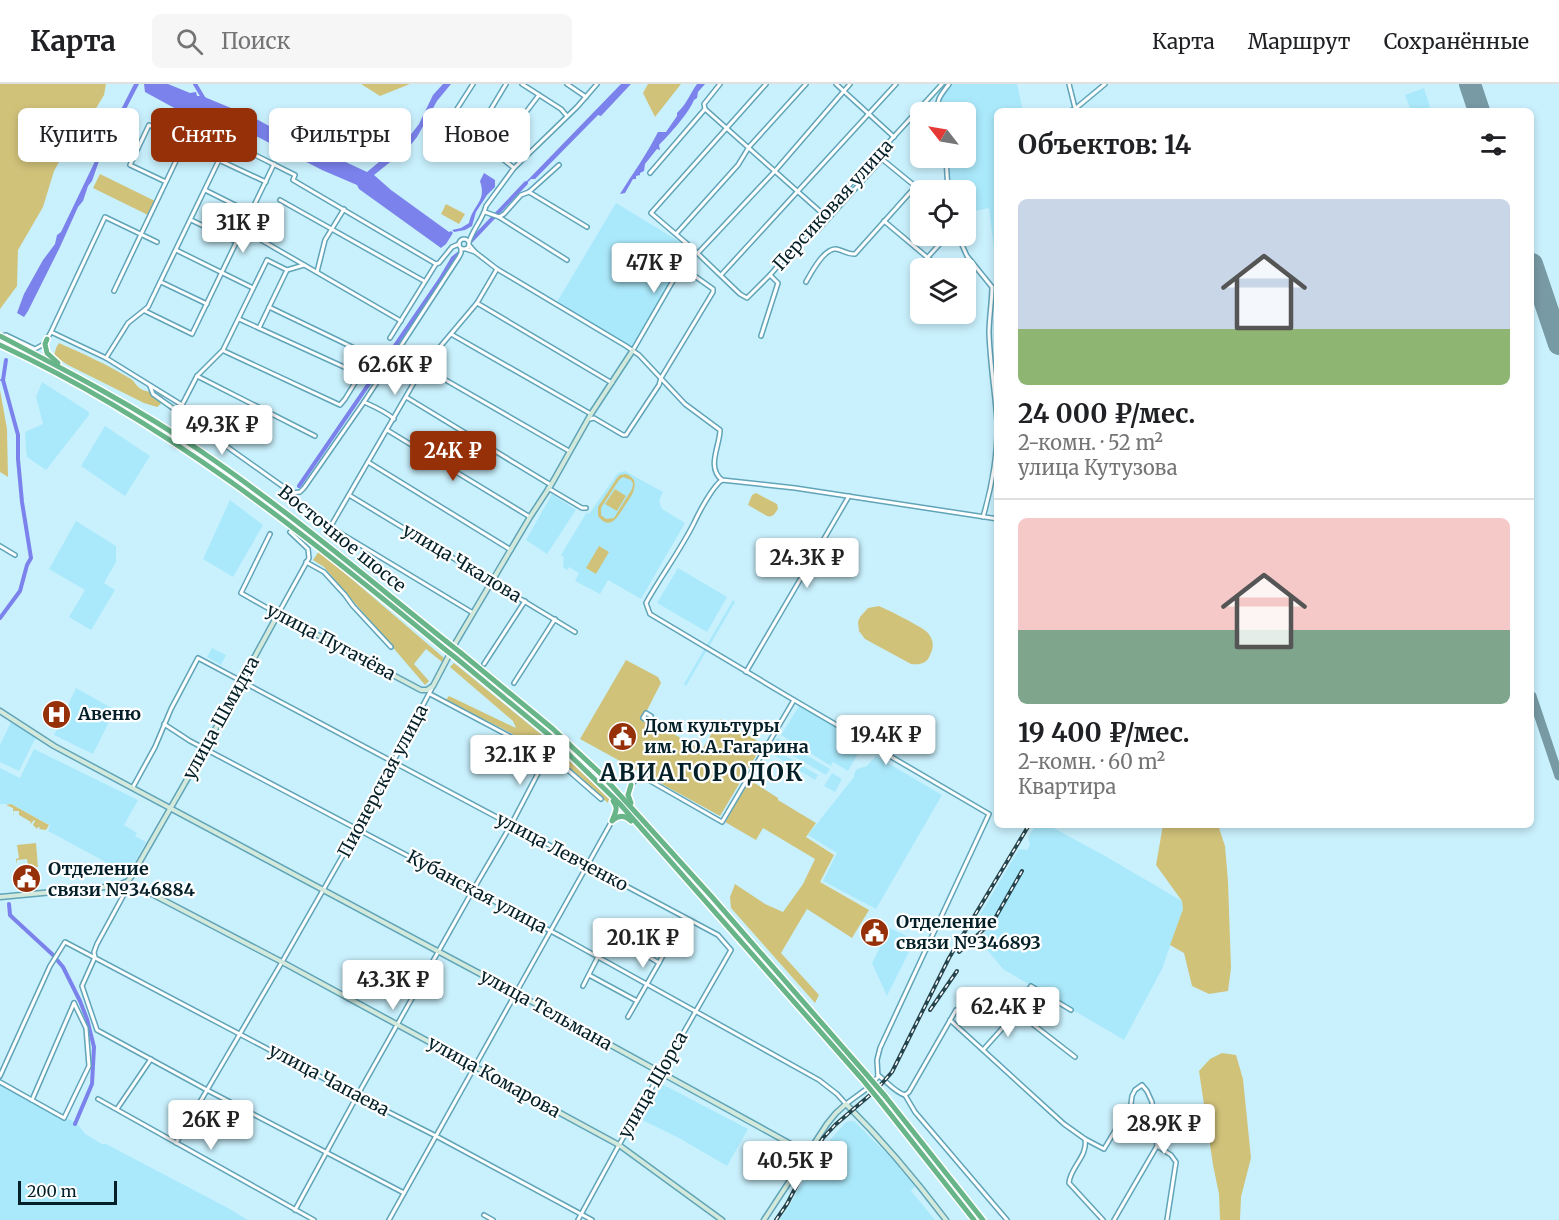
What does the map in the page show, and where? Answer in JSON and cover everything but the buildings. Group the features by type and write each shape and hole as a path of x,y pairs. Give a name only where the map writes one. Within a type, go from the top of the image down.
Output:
{"highway":[{"name":"Восточное шоссе","path":"0,336 73,374 201,451 267,498 445,644"},
{"path":"47,339 45,344 47,353 73,374"},
{"name":"Восточное шоссе","path":"0,345 82,386 193,454 280,516 445,644"},
{"path":"445,644 600,773 867,1075 974,1220"},
{"path":"551,732 643,830 862,1079 883,1099 982,1220"},
{"path":"600,773 621,790 626,790 631,785"},
{"path":"599,784 616,804 617,810 612,821"},
{"path":"631,785 628,798 643,816 644,821"},
{"path":"612,821 624,816 643,830"},
{"path":"670,861 674,862 676,857"}],"street":[{"path":"458,108 473,84"},
{"path":"492,108 506,84"},
{"path":"522,84 568,116"},
{"path":"567,84 586,97"},
{"path":"390,338 436,264 452,247 472,232 485,212 486,206 514,168 568,116 597,84"},
{"path":"720,84 704,104 705,109 823,214"},
{"path":"766,84 651,213 721,275 896,84"},
{"path":"676,234 738,165 749,147 806,84"},
{"path":"836,84 894,137"},
{"path":"698,254 775,171 850,84"},
{"name":"Персиковая улица","path":"721,275 747,298 942,84"},
{"path":"938,102 949,84"},
{"path":"1069,84 1075,108"},
{"path":"1077,108 1105,84"},
{"path":"529,108 539,95"},
{"path":"650,173 705,109"},
{"path":"114,291 141,234 166,182 185,142 149,125 129,165 166,182"},
{"path":"877,154 910,183"},
{"path":"257,156 295,176 293,180 436,264"},
{"path":"818,230 882,159"},
{"path":"106,358 128,323 148,307 218,162"},
{"path":"223,162 266,182"},
{"path":"506,162 514,168"},
{"path":"145,311 192,334 274,164"},
{"path":"499,218 521,195 529,192 559,165"},
{"path":"205,190 251,213"},
{"path":"529,192 587,227"},
{"path":"806,282 817,264 831,250 855,254 910,192"},
{"path":"280,200 424,281"},
{"path":"317,272 325,240 344,209"},
{"path":"485,212 499,218 567,260"},
{"path":"0,336 6,335 35,349 44,344 105,217 157,242"},
{"path":"190,220 237,243"},
{"path":"884,221 927,258 938,246"},
{"path":"466,249 472,232"},
{"path":"464,239 475,252 497,269 633,350 685,404 720,430 714,462 717,476 722,480 849,496 994,518"},
{"path":"261,240 401,321"},
{"path":"149,384 153,394 288,491 296,494 304,488 364,402 459,257 461,249 459,244"},
{"path":"962,246 967,256 992,287 989,333 994,394"},
{"name":"Пионерская улица","path":"176,1143 324,890 492,580 633,350 692,248"},
{"path":"461,249 475,252"},
{"path":"176,250 253,288"},
{"path":"51,332 106,358 182,405 197,376 223,350 267,260 287,270 304,266"},
{"path":"451,334 626,435 659,385 713,292 713,289 682,267"},
{"path":"473,613 333,529 332,524 423,367 477,303 497,269"},
{"path":"258,328 287,270"},
{"path":"761,336 778,283 770,275"},
{"path":"161,282 207,304"},
{"path":"477,303 612,383"},
{"path":"269,307 375,358"},
{"path":"223,350 340,405 358,376 355,372 239,319"},
{"path":"423,367 569,451"},
{"path":"197,376 315,436"},
{"path":"406,397 585,508"},
{"path":"364,402 385,411 394,419"},
{"path":"387,430 530,517"},
{"path":"368,462 511,550"},
{"path":"983,517 994,472"},
{"path":"722,480 698,514 646,603 650,614 989,814 880,1048 877,1060 878,1075 875,1081 832,1117 764,1220"},
{"name":"улица Чкалова","path":"349,495 575,632"},
{"path":"746,672 849,496"},
{"name":"улица Шмидта","path":"117,886 131,877 309,558 308,549 290,532"},
{"name":"улица Пугачёва","path":"270,534 241,593 547,756 569,771 601,799"},
{"path":"0,546 15,555"},
{"path":"306,562 324,572 391,647"},
{"path":"484,664 525,601"},
{"path":"514,683 555,619"},
{"name":"улица Левченко","path":"164,724 198,658 718,935 730,950"},
{"path":"423,690 433,686"},
{"path":"631,785 637,778 645,778 722,822 794,700"},
{"name":"улица Тельмана","path":"0,711 49,743 516,993 807,1153"},
{"path":"133,787 155,747 164,724"},
{"name":"Кубанская улица","path":"164,724 190,741 647,984 819,1080 846,1104"},
{"path":"295,1210 511,825 547,756"},
{"path":"389,1220 612,821"},
{"name":"улица Шмидта","path":"131,877 128,887 97,944 95,957 81,986 97,1030 151,1059"},
{"name":"улица Комарова","path":"0,897 117,886 140,889 161,898 619,1145 722,1220"},
{"path":"583,986 618,923"},
{"path":"611,934 659,963"},
{"name":"улица Чапаева","path":"0,1076 50,966 65,942 592,1220"},
{"path":"628,1017 669,944"},
{"name":"улица Щорса","path":"578,1220 730,950"},
{"path":"589,975 637,1001"},
{"path":"983,1050 1017,1012 1017,1006 1031,986 1071,1010"},
{"path":"0,1082 32,1100 64,1118 89,1066 86,1028 74,1003 32,1100"},
{"path":"905,1095 909,1092 956,1010"},
{"path":"1017,1012 1075,1057"},
{"path":"950,1020 1064,1124 1104,1149 1131,1104 1135,1090 1142,1085 1147,1091 1152,1102 1157,1146 1114,1220"},
{"path":"117,1109 151,1059 404,1193"},
{"path":"878,1075 900,1094 905,1095 915,1112 1007,1220"},
{"path":"98,1099 314,1220"},
{"path":"846,1104 901,1162 946,1220"},
{"path":"1085,1139 1085,1150 1070,1175 1069,1183 1103,1220"},
{"path":"1157,1146 1172,1155 1176,1162 1167,1220"},
{"path":"484,1215 493,1220"}],"shaded area":[{"path":"0,84 106,84 104,95 96,108 18,108 18,162 59,162 43,207 18,250 17,286 0,309"},
{"path":"361,84 410,84 380,96"},
{"path":"648,84 681,84 655,117 643,93"},
{"path":"952,84 1017,84 1022,108 994,108 994,250 989,208 976,211 976,180 949,180 947,168 976,168 976,102 941,102 941,98"},
{"path":"1424,88 1430,107 1410,108 1405,95"},
{"path":"100,174 155,201 148,215 93,188"},
{"path":"616,203 690,248 632,348 557,302"},
{"path":"446,204 465,214 459,224 441,214"},
{"path":"59,343 131,379 143,390 160,395 163,397 163,402 157,407 144,403 68,365 54,356"},
{"path":"42,382 89,412 46,470 27,457 25,432 43,424 36,397"},
{"path":"0,390 7,429 8,477 0,472"},
{"path":"105,426 150,456 125,496 81,466"},
{"path":"625,471 663,492 659,501 662,509 685,523 641,599 608,580 600,594 575,581 579,573 569,567 567,570 563,567 564,557 561,555 587,512 589,514 618,473"},
{"path":"626,474 634,480 633,491 616,519 610,523 606,522 598,516 598,507 620,475","holes":["623,477 631,480 632,489 614,518 606,519 601,515 601,508 619,480"]},
{"path":"615,489 626,496 617,511 605,504"},
{"path":"756,493 777,504 778,509 774,515 767,516 748,505 752,495"},
{"path":"552,494 576,510 547,554 526,540"},
{"path":"230,500 263,525 233,577 203,559"},
{"path":"76,521 116,546 116,562 104,583 115,590 91,630 69,617 85,590 49,569"},
{"path":"599,546 609,552 596,574 586,568"},
{"path":"319,551 444,658 442,662 426,649 414,664 429,681 425,685 324,567 313,560"},
{"path":"678,568 727,597 707,632 657,603"},
{"path":"733,600 735,602 686,686 684,684"},
{"path":"879,606 928,633 933,647 925,662 911,664 865,639 859,631 860,617 868,608"},
{"path":"212,648 226,655 221,665 207,657"},
{"path":"626,660 658,677 661,683 642,720 647,723 649,720 702,750 720,719 763,744 720,816 580,739"},
{"path":"454,663 548,740 609,799 608,803 572,770 538,748 445,701 449,696 516,728 513,721 450,667"},
{"path":"76,688 115,710 93,754 54,735"},
{"path":"799,706 864,743 848,771 833,762 831,766 781,735"},
{"path":"12,720 36,737 19,771 0,762 0,745"},
{"path":"777,738 830,769 826,775 773,744"},
{"path":"772,748 818,775 815,780 769,752"},
{"path":"34,749 138,800 124,825 137,833 135,836 146,842 128,874 48,831 50,825 11,804 0,804 0,768 20,778"},
{"path":"876,756 942,795 876,909 823,881 837,853 808,835 854,777 857,769 867,766"},
{"path":"832,773 842,779 835,792 824,786"},
{"path":"750,780 816,823 806,837 834,855 820,882 869,910 852,938 807,909 781,953 819,995 815,1003 731,908 730,897 735,884 765,904 783,912 803,884 815,859 763,828 756,840 725,822"},
{"path":"11,804 49,825 46,830 39,829 40,827 37,829 33,825 34,820 30,825 31,822 19,815 19,811 13,811 13,808 6,805"},
{"path":"1034,828 1054,828 1182,901 1183,909 1162,969 1124,1040 1003,969 979,940 986,931 975,923 1019,849 1027,850 1030,845 1028,837"},
{"path":"1162,828 1219,828 1225,846 1228,881 1231,968 1228,991 1209,994 1192,986 1184,953 1170,945 1183,909 1182,901 1156,865"},
{"path":"36,843 38,867 17,869 17,867 28,866 27,859 17,860 16,864 16,859 19,858 17,845"},
{"path":"890,928 915,940 887,996 872,963"},
{"path":"1222,1053 1236,1055 1243,1079 1251,1158 1241,1197 1240,1220 1220,1220 1219,1194 1199,1071 1210,1059"},
{"path":"0,1084 76,1122 85,1134 102,1144 106,1144 248,1220 0,1220"},
{"path":"662,1084 748,1129 727,1166 642,1120"},
{"path":"854,1121 900,1167 915,1186 911,1191 935,1220 779,1220 818,1154 846,1122"}],"water":[{"path":"134,84 139,84 127,108 122,108"},
{"path":"144,84 168,84 190,93 196,92 197,96 231,108 174,108 145,92"},
{"path":"443,84 451,84 433,108 427,108 433,95"},
{"path":"621,84 631,84 535,179 531,179 523,187 522,186"},
{"path":"697,84 705,84 688,111 659,145 660,150 657,149 645,164 644,171 633,179 625,193 620,194 658,132 666,132"},
{"path":"423,116 423,126 411,144 411,134"},
{"path":"257,119 269,126 269,143 257,137"},
{"path":"95,162 99,162 83,201 24,317 17,313 24,294 55,244 57,235 61,232"},
{"path":"306,162 346,162 367,172 379,162 390,162 374,175 391,190 453,233 441,248 359,189 357,185"},
{"path":"484,173 495,180 495,187 476,212 472,226 454,232 452,230 469,223 481,199 480,181"}],"waterway":[{"path":"195,84 204,99"},
{"path":"469,243 526,183"},
{"path":"299,486 453,258 462,251"},
{"path":"0,618 20,591 31,558 22,502 18,435 3,380 6,360"},
{"path":"9,904 10,915 63,967 87,1019 94,1047 92,1084 75,1124"}],"taxiway":[{"path":"1534,702 1559,776"}],"runway":[{"path":"1470,84 1478,108"},
{"path":"1534,270 1559,344"}],"railway":[{"path":"776,1220 823,1138 877,1089 892,1072 949,958 1027,828"},
{"path":"959,952 994,920 1022,871"},
{"path":"930,1010 957,971"}],"place":[{"name":"Авеню","path":"57,714"},
{"name":"Дом культуры им. Ю.А.Гагарина","path":"623,736"},
{"name":"Отделение связи №346884","path":"27,879"},
{"name":"Отделение связи №346893","path":"875,932"}],"district":[{"name":"АВИАГОРОДОК","path":"702,773"}]}
